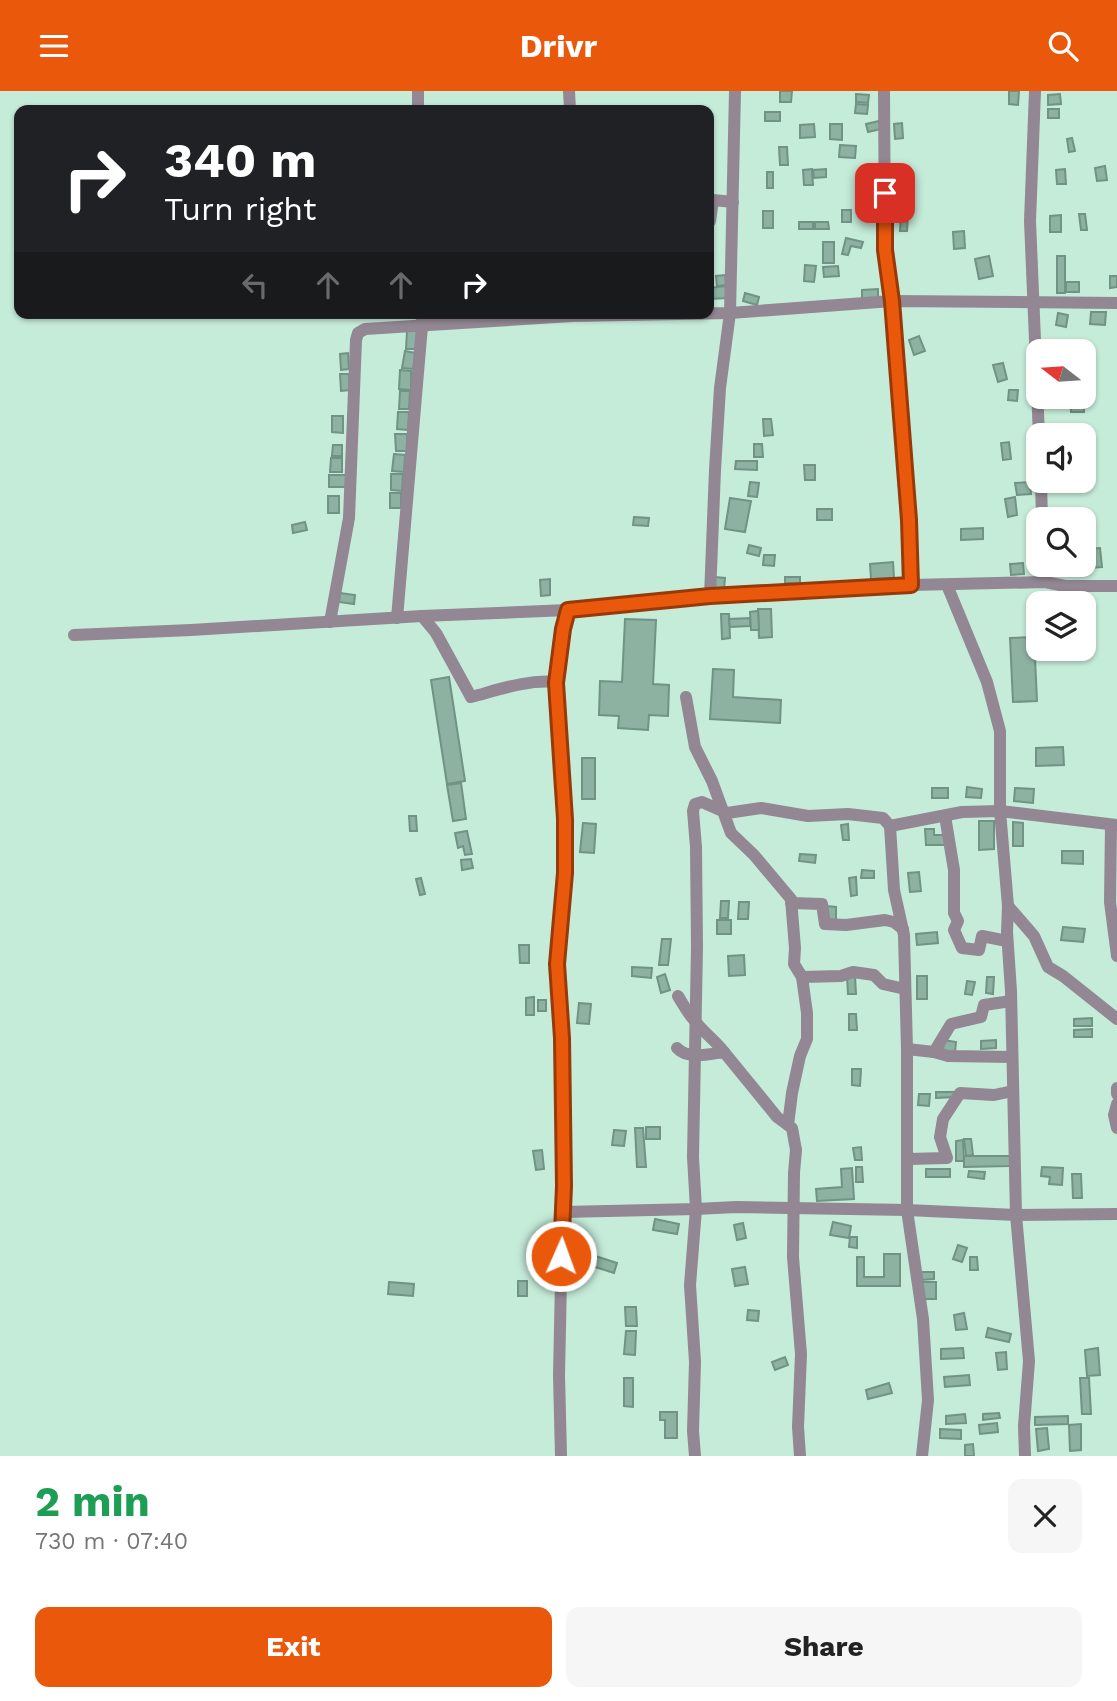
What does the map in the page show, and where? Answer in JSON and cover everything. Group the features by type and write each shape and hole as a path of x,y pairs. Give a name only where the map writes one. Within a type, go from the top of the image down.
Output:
{"street":[{"path":"710,596 718,416 730,313 735,91"},
{"path":"884,91 885,250 892,301 909,520 911,585"},
{"path":"1035,91 1030,221 1038,423"},
{"path":"714,200 733,202"},
{"path":"714,313 892,301 1117,303"},
{"path":"330,622 349,518 358,333 365,329 422,320 452,319"},
{"path":"397,618 422,320"},
{"path":"1045,577 1045,582"},
{"path":"74,635 568,610 710,596 911,585 1045,582 1065,586 1117,586"},
{"path":"947,585 987,682 1000,731 1000,811 1011,1002 1016,1215 1028,1361 1025,1456"},
{"path":"561,1456 559,1375 563,1212 562,1038 557,964 565,873 565,832 556,683 568,610"},
{"path":"422,616 436,633 471,697 517,685 544,681 556,683"},
{"path":"686,697 695,747 712,781 731,833 754,855 791,903 794,964 802,977 807,1039 800,1056 788,1125"},
{"path":"695,1456 695,1362 690,1285 696,1209 693,1157 696,860 693,811 695,804 702,802 724,812 737,813 761,808 808,816 848,814 883,818 890,826 894,890 903,929 907,1049 907,1210 923,1319 928,1400 922,1456"},
{"path":"890,826 962,812 1000,811 1114,825 1110,902 1117,956"},
{"path":"946,815 954,870 954,913 958,921 954,930 961,948 979,950 982,936 1007,941"},
{"path":"791,903 822,904 825,924 885,921 894,922 903,929"},
{"path":"1007,906 1034,936 1048,967 1117,1019"},
{"path":"802,977 841,976 853,972 874,975 883,983 905,989"},
{"path":"678,996 696,1023 716,1040 777,1117 792,1128 796,1150 793,1257 801,1354 798,1427 800,1456"},
{"path":"934,1052 951,1024 981,1017 984,1005 1011,1002"},
{"path":"677,1048 682,1053 696,1055 724,1052"},
{"path":"907,1049 948,1056 1012,1057"},
{"path":"1117,1088 1117,1094"},
{"path":"907,1159 947,1158 940,1137 943,1119 960,1093 994,1095 1013,1091"},
{"path":"1117,1104 1114,1115 1117,1128"},
{"path":"563,1212 736,1207 1016,1215 1117,1214"}],"building":[{"path":"780,91 792,91 791,102 780,102"},
{"path":"1009,91 1019,91 1018,105 1009,104"},
{"path":"856,94 869,95 868,103 856,102"},
{"path":"1060,94 1061,104 1048,105 1048,95"},
{"path":"856,104 868,105 867,114 855,113"},
{"path":"1048,109 1059,109 1059,118 1048,118"},
{"path":"765,112 780,112 780,121 765,121"},
{"path":"879,121 881,129 868,132 866,124"},
{"path":"902,123 903,138 895,139 894,124"},
{"path":"814,124 815,137 800,138 800,125"},
{"path":"830,124 842,124 842,140 830,139"},
{"path":"1072,138 1075,151 1069,152 1067,139"},
{"path":"840,145 856,146 855,158 839,157"},
{"path":"779,147 787,147 788,165 780,165"},
{"path":"1105,166 1107,180 1097,181 1095,168"},
{"path":"812,169 813,185 804,185 803,170"},
{"path":"826,169 826,177 814,178 813,170"},
{"path":"1065,169 1066,184 1057,184 1056,170"},
{"path":"767,172 773,172 773,188 767,188"},
{"path":"842,210 851,210 851,222 842,222"},
{"path":"763,211 773,211 773,228 763,228"},
{"path":"901,214 908,214 907,231 900,231"},
{"path":"1079,214 1085,214 1087,230 1081,230"},
{"path":"1061,215 1061,232 1050,232 1050,216"},
{"path":"799,222 813,222 813,229 799,229"},
{"path":"815,222 828,222 829,229 815,229"},
{"path":"964,231 965,248 954,249 953,232"},
{"path":"846,238 863,242 861,248 851,246 848,255 842,254"},
{"path":"823,242 834,242 834,263 823,263"},
{"path":"989,256 993,276 979,279 975,259"},
{"path":"1057,256 1065,256 1065,293 1057,293"},
{"path":"805,265 816,266 814,282 804,281"},
{"path":"838,266 839,276 824,277 823,267"},
{"path":"725,275 726,285 717,286 716,276"},
{"path":"1110,276 1117,276 1117,287 1110,288"},
{"path":"1066,282 1079,282 1079,292 1066,292"},
{"path":"726,286 727,298 714,299 714,287"},
{"path":"878,289 878,301 862,302 862,290"},
{"path":"745,293 759,297 757,305 743,301"},
{"path":"1091,312 1106,312 1105,325 1090,324"},
{"path":"1058,313 1068,315 1066,327 1056,325"},
{"path":"407,331 418,331 417,349 406,349"},
{"path":"919,336 925,351 914,355 909,340"},
{"path":"405,351 416,353 413,369 402,368"},
{"path":"348,353 349,369 341,370 340,354"},
{"path":"1003,363 1007,379 998,382 993,365"},
{"path":"400,370 411,371 411,390 399,389"},
{"path":"340,374 349,374 350,390 341,391"},
{"path":"1009,390 1018,390 1017,401 1008,400"},
{"path":"400,391 410,391 409,409 399,409"},
{"path":"1071,409 1084,409 1084,412 1071,412"},
{"path":"398,412 409,412 408,430 397,429"},
{"path":"332,416 343,416 343,433 332,432"},
{"path":"763,419 771,419 773,435 764,436"},
{"path":"395,434 407,434 407,451 396,451"},
{"path":"1009,442 1011,459 1003,460 1001,443"},
{"path":"754,444 762,444 763,457 754,457"},
{"path":"333,445 342,445 342,456 332,456"},
{"path":"394,454 405,455 404,472 392,471"},
{"path":"331,458 342,458 342,472 330,472"},
{"path":"736,461 757,461 757,470 735,469"},
{"path":"804,465 815,465 815,480 805,480"},
{"path":"391,474 403,474 402,491 391,490"},
{"path":"329,475 347,475 346,487 329,487"},
{"path":"750,482 759,483 757,497 748,496"},
{"path":"1026,482 1026,493 1031,494 1017,495 1015,483"},
{"path":"390,493 401,493 401,508 390,508"},
{"path":"328,496 339,496 339,513 328,513"},
{"path":"1015,497 1017,515 1008,517 1005,499"},
{"path":"730,498 751,501 745,532 725,529"},
{"path":"817,509 832,509 832,520 817,520"},
{"path":"634,517 649,518 648,526 633,525"},
{"path":"305,522 307,530 293,533 292,525"},
{"path":"983,528 983,539 961,540 961,529"},
{"path":"749,545 761,548 759,556 747,553"},
{"path":"1096,548 1100,548 1102,567 1096,567"},
{"path":"764,555 775,555 774,566 763,565"},
{"path":"893,562 894,578 871,579 870,564"},
{"path":"1023,563 1024,574 1011,575 1010,564"},
{"path":"715,577 725,578 724,589 714,588"},
{"path":"785,577 800,577 800,584 785,583"},
{"path":"550,579 550,595 541,596 540,580"},
{"path":"340,593 355,595 354,604 339,602"},
{"path":"758,609 771,609 772,637 759,638"},
{"path":"758,611 759,630 751,630 750,612"},
{"path":"721,614 729,614 730,638 722,639"},
{"path":"750,618 750,626 730,627 729,619"},
{"path":"625,619 656,620 653,684 669,685 668,716 649,715 648,730 618,728 619,716 599,715 600,681 622,682"},
{"path":"1026,637 1026,661 1035,661 1037,701 1013,702 1010,638"},
{"path":"713,669 734,670 733,697 781,700 780,723 710,719"},
{"path":"449,677 465,781 447,784 431,680"},
{"path":"1063,747 1064,765 1036,766 1036,748"},
{"path":"582,758 595,758 595,799 582,799"},
{"path":"461,783 466,819 453,821 447,785"},
{"path":"967,787 982,789 981,798 966,797"},
{"path":"932,788 948,788 948,798 932,798"},
{"path":"1015,788 1034,789 1033,803 1014,801"},
{"path":"409,816 416,816 417,831 410,831"},
{"path":"979,821 994,821 994,849 979,850"},
{"path":"1013,822 1023,823 1023,846 1013,846"},
{"path":"583,823 596,824 594,853 580,852"},
{"path":"848,824 849,840 843,840 841,825"},
{"path":"925,829 934,829 934,835 945,835 945,845 926,845"},
{"path":"467,831 472,854 465,855 463,846 458,848 455,833"},
{"path":"1062,851 1083,851 1083,864 1062,863"},
{"path":"800,854 816,855 815,863 799,861"},
{"path":"471,859 473,868 462,870 461,860"},
{"path":"862,870 874,871 874,878 861,878"},
{"path":"919,872 921,891 910,892 908,873"},
{"path":"856,877 857,895 851,896 849,878"},
{"path":"421,878 425,894 420,895 416,879"},
{"path":"721,901 729,901 728,918 720,918"},
{"path":"739,902 749,902 748,919 738,919"},
{"path":"826,906 836,907 836,920 825,919"},
{"path":"717,920 731,920 731,934 717,934"},
{"path":"1063,927 1085,929 1083,942 1061,940"},
{"path":"937,932 938,943 917,945 916,934"},
{"path":"662,939 671,939 668,965 659,965"},
{"path":"519,945 529,945 529,963 520,963"},
{"path":"744,955 745,975 729,976 728,956"},
{"path":"632,967 652,968 651,978 632,976"},
{"path":"665,974 670,990 661,993 657,977"},
{"path":"847,976 855,976 856,994 848,994"},
{"path":"917,976 927,976 927,999 917,999"},
{"path":"987,977 994,977 993,994 986,993"},
{"path":"967,981 975,982 972,995 965,994"},
{"path":"534,997 534,1015 526,1015 526,998"},
{"path":"538,1000 546,1000 546,1011 538,1011"},
{"path":"579,1003 591,1004 589,1024 577,1023"},
{"path":"849,1014 856,1014 857,1030 849,1030"},
{"path":"1092,1018 1092,1026 1074,1026 1074,1019"},
{"path":"1092,1029 1092,1037 1074,1037 1074,1030"},
{"path":"944,1040 956,1042 955,1052 943,1051"},
{"path":"996,1040 996,1048 981,1049 981,1041"},
{"path":"852,1069 861,1069 860,1086 852,1085"},
{"path":"936,1092 956,1092 956,1097 936,1098"},
{"path":"919,1094 930,1094 929,1106 918,1105"},
{"path":"646,1127 660,1127 660,1139 646,1139"},
{"path":"635,1128 643,1128 646,1167 637,1167"},
{"path":"614,1130 626,1131 624,1146 612,1145"},
{"path":"964,1139 971,1139 973,1155 966,1156"},
{"path":"963,1140 964,1161 956,1161 956,1141"},
{"path":"861,1147 862,1160 855,1160 853,1148"},
{"path":"542,1150 544,1169 536,1170 533,1151"},
{"path":"964,1156 1010,1156 1010,1166 964,1167"},
{"path":"856,1167 862,1167 863,1182 856,1182"},
{"path":"1042,1167 1063,1168 1062,1185 1049,1184 1050,1177 1041,1176"},
{"path":"852,1168 854,1199 817,1201 816,1189 842,1187 841,1169"},
{"path":"926,1169 950,1169 950,1177 926,1177"},
{"path":"969,1171 985,1172 984,1179 968,1177"},
{"path":"1072,1174 1081,1174 1082,1198 1073,1198"},
{"path":"655,1219 679,1224 677,1234 653,1230"},
{"path":"833,1222 851,1226 849,1238 830,1235"},
{"path":"743,1223 746,1238 737,1240 734,1225"},
{"path":"850,1237 857,1237 857,1248 849,1247"},
{"path":"958,1245 967,1248 962,1262 953,1259"},
{"path":"884,1254 900,1254 900,1286 857,1286 857,1257 864,1257 864,1277 884,1277"},
{"path":"592,1255 617,1263 614,1273 589,1265"},
{"path":"970,1257 977,1257 978,1270 970,1270"},
{"path":"745,1267 748,1284 735,1286 732,1269"},
{"path":"921,1272 934,1272 934,1279 921,1280"},
{"path":"518,1281 527,1281 527,1296 518,1296"},
{"path":"389,1282 414,1284 413,1296 388,1294"},
{"path":"923,1282 936,1282 936,1299 923,1299"},
{"path":"625,1307 636,1307 637,1326 626,1326"},
{"path":"748,1310 759,1311 758,1321 747,1320"},
{"path":"964,1313 967,1329 956,1330 954,1315"},
{"path":"988,1328 1011,1334 1009,1342 986,1337"},
{"path":"626,1331 636,1331 635,1355 624,1354"},
{"path":"963,1348 964,1358 941,1359 941,1349"},
{"path":"1098,1348 1100,1375 1087,1376 1085,1350"},
{"path":"1006,1352 1007,1369 998,1370 996,1353"},
{"path":"785,1357 788,1365 775,1370 772,1362"},
{"path":"969,1375 970,1385 945,1387 944,1377"},
{"path":"624,1378 633,1378 633,1407 624,1406"},
{"path":"1080,1378 1089,1378 1091,1414 1082,1414"},
{"path":"889,1383 892,1393 868,1399 866,1390"},
{"path":"660,1412 677,1412 677,1438 665,1438 665,1420 660,1420"},
{"path":"999,1413 1000,1418 983,1420 983,1414"},
{"path":"965,1414 966,1423 946,1424 946,1416"},
{"path":"1068,1416 1068,1424 1035,1425 1035,1417"},
{"path":"997,1423 998,1432 980,1434 979,1425"},
{"path":"1081,1424 1081,1450 1070,1451 1069,1425"},
{"path":"1047,1428 1049,1449 1038,1451 1036,1429"},
{"path":"940,1429 961,1430 961,1439 940,1438"},
{"path":"973,1444 974,1456 965,1456 965,1445"}],"route":[{"path":"561,1256 564,1186 562,1038 557,964 565,873 565,819 556,683 568,610 710,596 911,585 909,520 892,301 885,250 885,193"}]}
